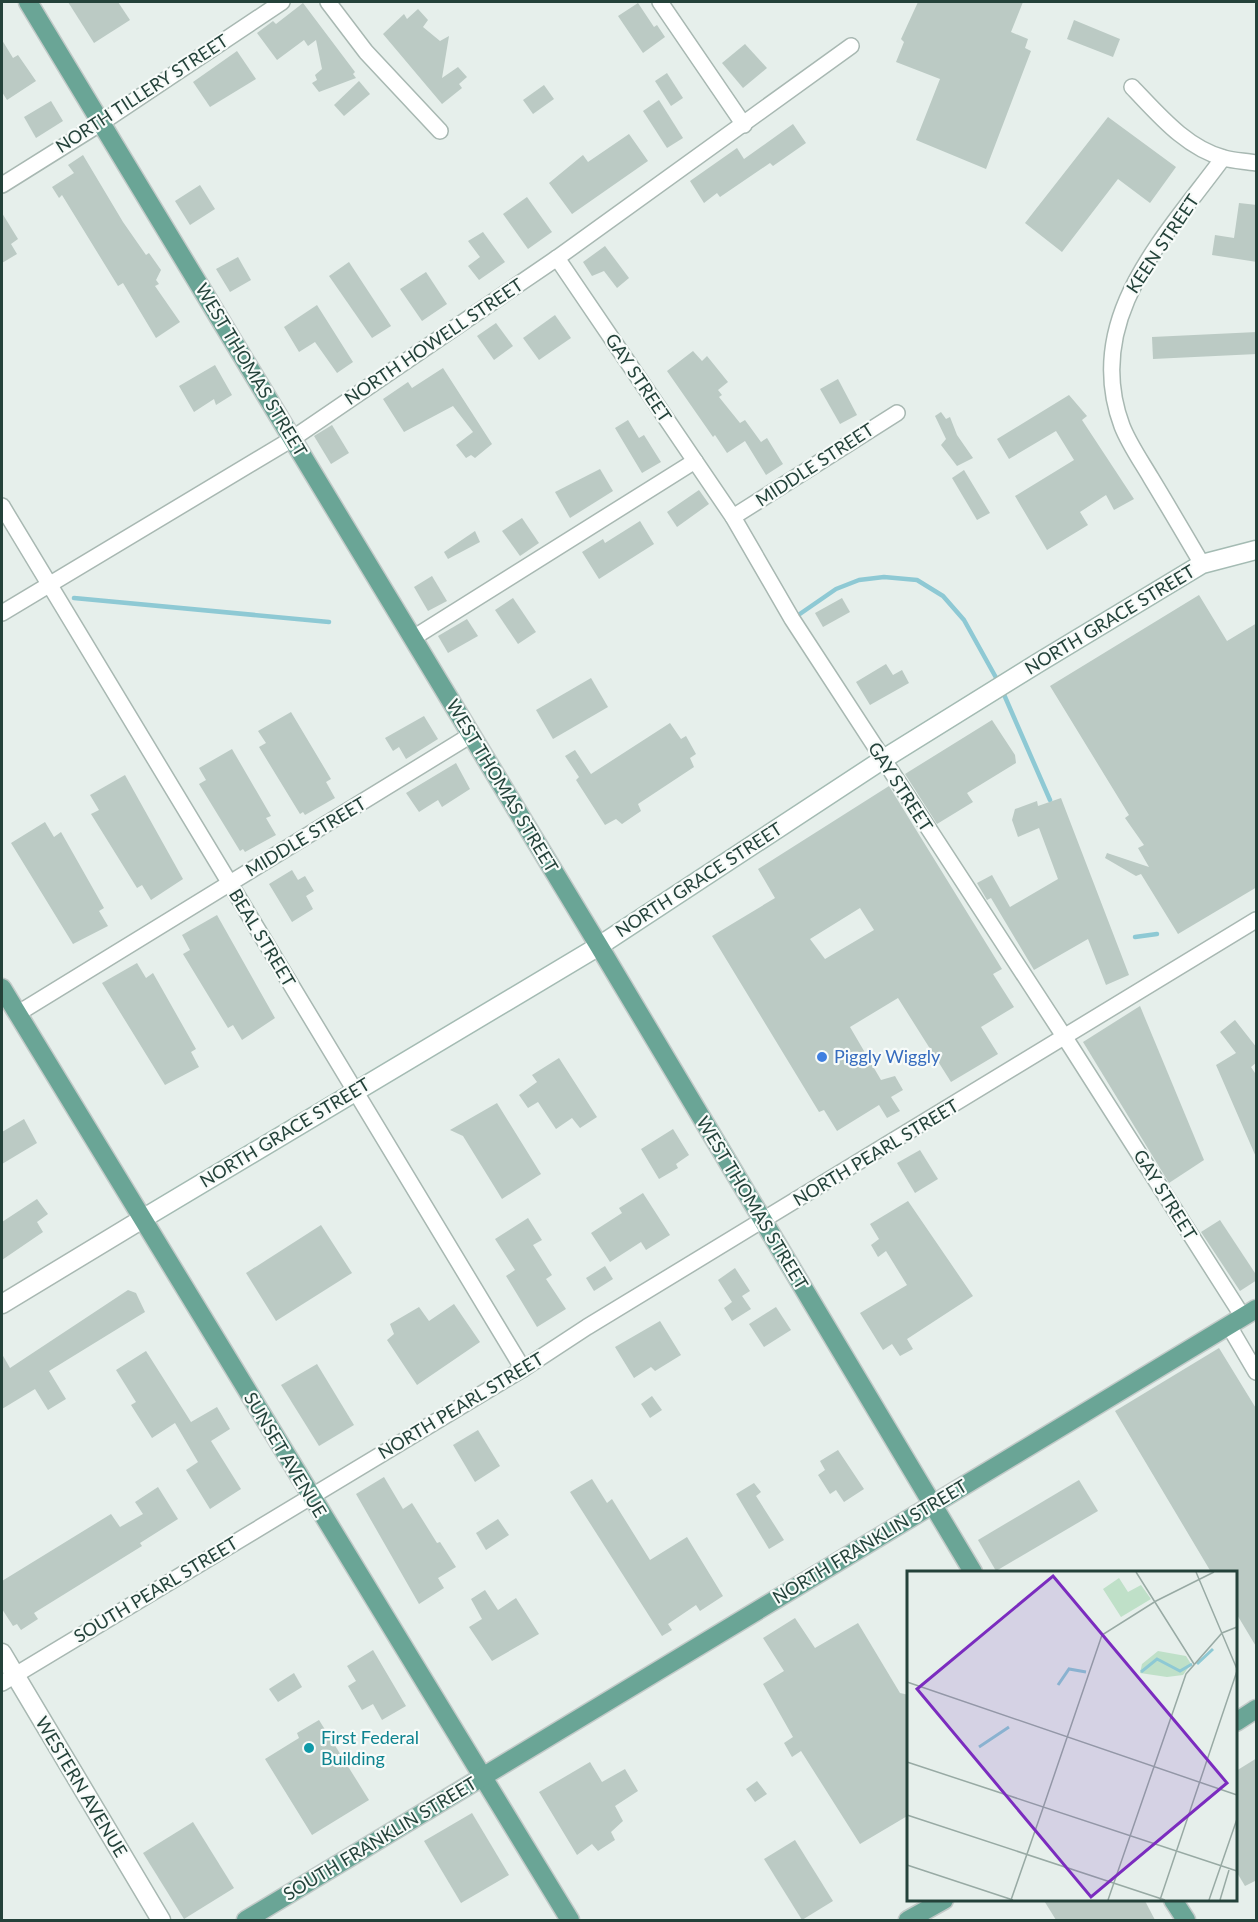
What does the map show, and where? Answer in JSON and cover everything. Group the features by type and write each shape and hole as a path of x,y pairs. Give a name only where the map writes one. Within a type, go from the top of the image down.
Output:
{"main road":[{"name":"WEST THOMAS STREET","path":"28,2 599,946 972,1571"},
{"name":"NORTH GRACE STREET","path":"2,1304 599,946 882,760 1202,564 1257,549"},
{"name":"SUNSET AVENUE","path":"2,988 144,1218 310,1497 570,1920"},
{"name":"NORTH FRANKLIN STREET","path":"484,1777 1243,1317"},
{"name":"WESTERN AVENUE","path":"2,1653 8,1679 161,1920"},
{"path":"1237,1721 1257,1709"},
{"name":"SOUTH FRANKLIN STREET","path":"246,1920 484,1777"},
{"path":"908,1920 941,1901"},
{"path":"1174,1901 1186,1920"}],"street":[{"name":"NORTH TILLERY STREET","path":"2,185 101,123 282,2"},
{"path":"328,2 366,52 440,131"},
{"path":"660,2 744,125"},
{"name":"NORTH HOWELL STREET","path":"2,613 292,439 557,258 851,46"},
{"path":"1132,87 1174,130 1195,145 1223,158 1257,163"},
{"name":"KEEN STREET","path":"1202,564 1122,426 1112,372 1112,352 1117,322 1138,275 1223,158"},
{"name":"GAY STREET","path":"557,258 733,517 792,619 1243,1317 1257,1372"},
{"name":"MIDDLE STREET","path":"733,517 897,413"},
{"path":"413,638 695,461"},
{"name":"BEAL STREET","path":"2,506 523,1369"},
{"name":"MIDDLE STREET","path":"17,1014 471,735"},
{"name":"NORTH PEARL STREET","path":"310,1497 1257,920"},
{"name":"SOUTH PEARL STREET","path":"8,1679 310,1497"}],"building":[{"path":"68,2 118,2 130,20 94,43"},
{"path":"918,2 1023,2 1011,32 1028,39 1025,48 1031,51 986,169 916,140 940,79 896,62 904,42 901,39"},
{"path":"303,3 355,72 353,74 356,78 319,92 312,83 317,80 315,75 322,69 316,40 308,46 304,40 277,60 257,33 273,21 276,24"},
{"path":"638,3 654,27 657,25 665,37 643,53 618,16"},
{"path":"418,9 428,20 423,27 440,41 449,36 442,78 458,67 467,77 459,84 462,88 442,104 383,34 404,14 407,19"},
{"path":"1074,20 1120,39 1113,57 1067,39"},
{"path":"2,40 13,58 18,55 36,81 7,100 2,92"},
{"path":"745,44 767,68 743,88 722,63"},
{"path":"237,51 256,79 210,107 193,82"},
{"path":"667,73 683,98 671,106 655,81"},
{"path":"359,81 370,94 344,116 334,105"},
{"path":"544,85 554,99 533,114 523,100"},
{"path":"659,100 683,138 667,148 643,111"},
{"path":"51,101 63,121 36,138 24,117"},
{"path":"1108,117 1176,167 1150,203 1118,179 1062,252 1025,223"},
{"path":"793,124 806,143 773,166 770,163 720,197 717,193 704,203 690,181 737,148 744,159"},
{"path":"629,134 648,161 572,214 549,183 583,155 588,162"},
{"path":"83,155 123,222 146,255 149,253 161,270 156,280 159,284 155,286 180,322 156,338 123,283 118,286 62,195 59,198 52,187 74,173 68,165"},
{"path":"200,185 215,209 190,225 175,201"},
{"path":"527,197 552,232 528,249 503,214"},
{"path":"1239,203 1257,205 1257,262 1212,255 1215,235 1234,238"},
{"path":"2,213 18,239 11,244 17,254 2,263"},
{"path":"483,232 505,262 479,280 468,266 480,257 468,241"},
{"path":"605,246 629,278 617,288 604,271 592,276 583,262"},
{"path":"238,257 251,280 230,292 216,269"},
{"path":"349,262 391,326 372,338 329,276"},
{"path":"426,272 447,304 422,321 400,289"},
{"path":"317,305 353,362 337,373 315,342 299,352 284,327"},
{"path":"555,315 571,338 539,360 523,338"},
{"path":"496,323 513,346 494,360 477,336"},
{"path":"1257,332 1257,354 1153,359 1152,337"},
{"path":"693,351 702,361 707,356 728,382 718,390 722,395 719,397 740,423 745,420 761,442 767,438 783,464 766,475 745,441 727,453 715,435 713,437 667,371"},
{"path":"215,365 232,395 216,405 214,399 194,412 179,386"},
{"path":"443,368 492,444 475,458 471,455 466,458 456,445 473,432 453,406 404,432 383,399 408,382 412,388"},
{"path":"838,379 857,415 840,424 820,389"},
{"path":"1069,395 1087,416 1082,420 1134,499 1114,510 1106,495 1080,512 1088,525 1047,550 1015,496 1074,460 1056,431 1009,459 997,439"},
{"path":"941,412 946,419 950,417 957,435 973,458 957,466 941,445 946,439 935,416"},
{"path":"628,420 639,438 644,435 661,462 642,473 615,428"},
{"path":"332,425 349,453 331,464 314,436"},
{"path":"600,469 613,491 570,518 555,492"},
{"path":"964,470 990,513 977,520 952,478"},
{"path":"699,490 709,504 677,527 667,512"},
{"path":"522,518 539,543 520,556 502,531"},
{"path":"640,521 654,544 599,579 582,552 603,539 605,543"},
{"path":"475,531 480,542 448,559 444,552"},
{"path":"432,576 447,601 428,611 414,587"},
{"path":"1199,595 1227,641 1257,623 1257,887 1178,934 1141,874 1136,876 1105,858 1107,853 1149,867 1138,848 1144,845 1125,818 1129,815 1050,686"},
{"path":"513,598 536,632 518,644 495,610"},
{"path":"842,598 850,612 823,627 815,613"},
{"path":"467,619 478,636 448,653 438,636"},
{"path":"886,664 893,675 902,670 909,683 870,705 856,682"},
{"path":"591,678 608,707 553,739 536,710"},
{"path":"291,712 331,779 326,782 335,798 305,815 303,812 300,814 259,747 266,743 258,731"},
{"path":"424,716 438,739 406,759 399,747 393,751 385,738"},
{"path":"992,720 1015,755 1016,763 967,793 973,802 937,824 905,774"},
{"path":"670,723 681,739 686,736 696,754 690,758 694,767 638,804 641,811 622,824 616,819 605,825 576,780 579,777 565,756 575,750 591,774"},
{"path":"232,749 271,816 266,818 276,835 245,852 243,849 240,851 199,784 206,780 199,768"},
{"path":"456,763 470,789 442,807 438,800 419,812 406,793"},
{"path":"125,775 183,879 151,900 142,885 137,888 91,814 99,810 90,795"},
{"path":"889,786 1002,969 993,974 1014,1007 981,1027 998,1054 951,1082 898,998 850,1027 881,1080 895,1076 903,1090 891,1097 900,1111 887,1118 879,1105 837,1131 824,1110 819,1112 712,936 775,898 758,869","holes":["860,908 874,930 825,959 810,939"]},
{"path":"1061,798 1129,975 1106,985 1088,939 1034,970 991,898 987,900 977,883 992,875 1010,907 1058,879 1039,828 1018,837 1012,820 1015,809 1037,801 1038,806"},
{"path":"45,822 54,837 61,832 104,908 99,911 108,926 73,944 11,843"},
{"path":"292,870 298,880 305,876 314,891 306,896 313,909 292,922 269,884"},
{"path":"217,915 275,1018 242,1040 233,1025 228,1028 183,954 190,950 182,935"},
{"path":"137,963 146,978 153,973 196,1049 191,1052 199,1067 165,1085 102,983"},
{"path":"1140,1006 1204,1160 1169,1183 1083,1042"},
{"path":"1235,1020 1257,1048 1257,1062 1251,1067 1257,1076 1256,1157 1216,1065 1236,1053 1220,1032"},
{"path":"559,1058 597,1117 580,1128 572,1118 556,1129 538,1102 528,1108 519,1095 537,1082 532,1075"},
{"path":"497,1103 541,1174 502,1199 463,1136 450,1130"},
{"path":"24,1119 37,1143 2,1164 2,1132"},
{"path":"673,1129 689,1155 676,1164 678,1168 659,1179 641,1149"},
{"path":"920,1150 938,1179 915,1193 897,1163"},
{"path":"643,1193 670,1235 646,1250 641,1242 610,1262 591,1233 622,1213 619,1208"},
{"path":"37,1199 48,1214 37,1222 43,1232 2,1260 2,1222"},
{"path":"908,1201 973,1296 907,1339 913,1349 900,1356 892,1344 883,1350 860,1313 907,1285 886,1251 878,1257 871,1245 879,1239 870,1224"},
{"path":"528,1218 542,1240 533,1245 552,1275 546,1279 566,1309 537,1327 506,1276 515,1270 495,1239"},
{"path":"1220,1220 1257,1276 1257,1280 1240,1291 1201,1232"},
{"path":"321,1225 352,1273 276,1321 246,1273"},
{"path":"605,1266 613,1279 594,1291 586,1278"},
{"path":"735,1268 750,1291 742,1296 751,1309 732,1321 724,1308 732,1302 718,1280"},
{"path":"128,1290 136,1293 145,1312 49,1371 66,1399 48,1410 35,1389 2,1409 2,1354 10,1368"},
{"path":"454,1304 480,1342 417,1385 387,1340 394,1334 390,1324 419,1307 429,1321"},
{"path":"776,1307 791,1330 764,1347 749,1324"},
{"path":"660,1321 681,1355 655,1371 651,1367 634,1378 615,1347"},
{"path":"1219,1348 1257,1410 1257,1648 1237,1615 1237,1571 1210,1571 1115,1411"},
{"path":"146,1351 191,1422 217,1407 230,1429 211,1441 241,1489 210,1509 186,1470 198,1462 175,1423 152,1438 131,1405 136,1402 116,1370"},
{"path":"317,1364 354,1425 319,1446 281,1385"},
{"path":"652,1396 662,1410 650,1418 641,1404"},
{"path":"478,1430 500,1466 475,1482 453,1445"},
{"path":"838,1450 864,1489 844,1502 836,1490 830,1494 818,1475 825,1470 820,1461"},
{"path":"384,1477 403,1509 412,1503 437,1543 440,1542 456,1567 438,1578 444,1588 419,1604 356,1494"},
{"path":"592,1479 607,1503 612,1499 650,1560 687,1537 723,1596 700,1611 696,1605 668,1624 672,1630 662,1636 570,1492"},
{"path":"1079,1480 1098,1511 996,1571 978,1540"},
{"path":"754,1483 761,1492 756,1496 784,1540 769,1549 736,1494"},
{"path":"158,1487 178,1519 140,1543 142,1546 34,1613 38,1619 21,1630 17,1624 13,1626 2,1609 2,1581 111,1514 120,1527 143,1514 135,1502"},
{"path":"498,1519 509,1535 486,1550 476,1533"},
{"path":"485,1590 498,1610 516,1598 539,1634 492,1661 469,1627 482,1619 471,1599"},
{"path":"795,1618 815,1648 858,1623 900,1693 907,1695 907,1816 860,1844 801,1751 792,1757 784,1743 793,1737 763,1684 784,1671 763,1638"},
{"path":"373,1650 406,1706 382,1720 373,1704 362,1710 348,1686 356,1681 347,1666"},
{"path":"294,1673 302,1687 278,1702 269,1689"},
{"name":"First Federal Building","path":"319,1720 369,1800 312,1835 265,1759 299,1738 297,1733"},
{"path":"1257,1758 1257,1880 1245,1886 1237,1873 1237,1770"},
{"path":"590,1762 602,1782 625,1769 638,1791 615,1806 623,1821 611,1832 615,1840 598,1851 592,1844 577,1855 539,1792"},
{"path":"757,1781 767,1794 755,1802 746,1789"},
{"path":"472,1813 509,1875 461,1903 424,1841"},
{"path":"193,1822 234,1888 184,1919 143,1853"},
{"path":"795,1840 833,1901 802,1920 764,1859"},
{"path":"1044,1901 1145,1901 1155,1920 1056,1920"}],"waterway":[{"path":"794,618 836,589 859,580 884,577 917,580 943,596 964,620 999,683"},
{"path":"74,598 329,622"},
{"path":"1002,690 1050,800"},
{"path":"1135,937 1157,934"}],"place":[{"name":"Piggly Wiggly","path":"822,1057"},
{"name":"First Federal Building","path":"309,1748"}]}
